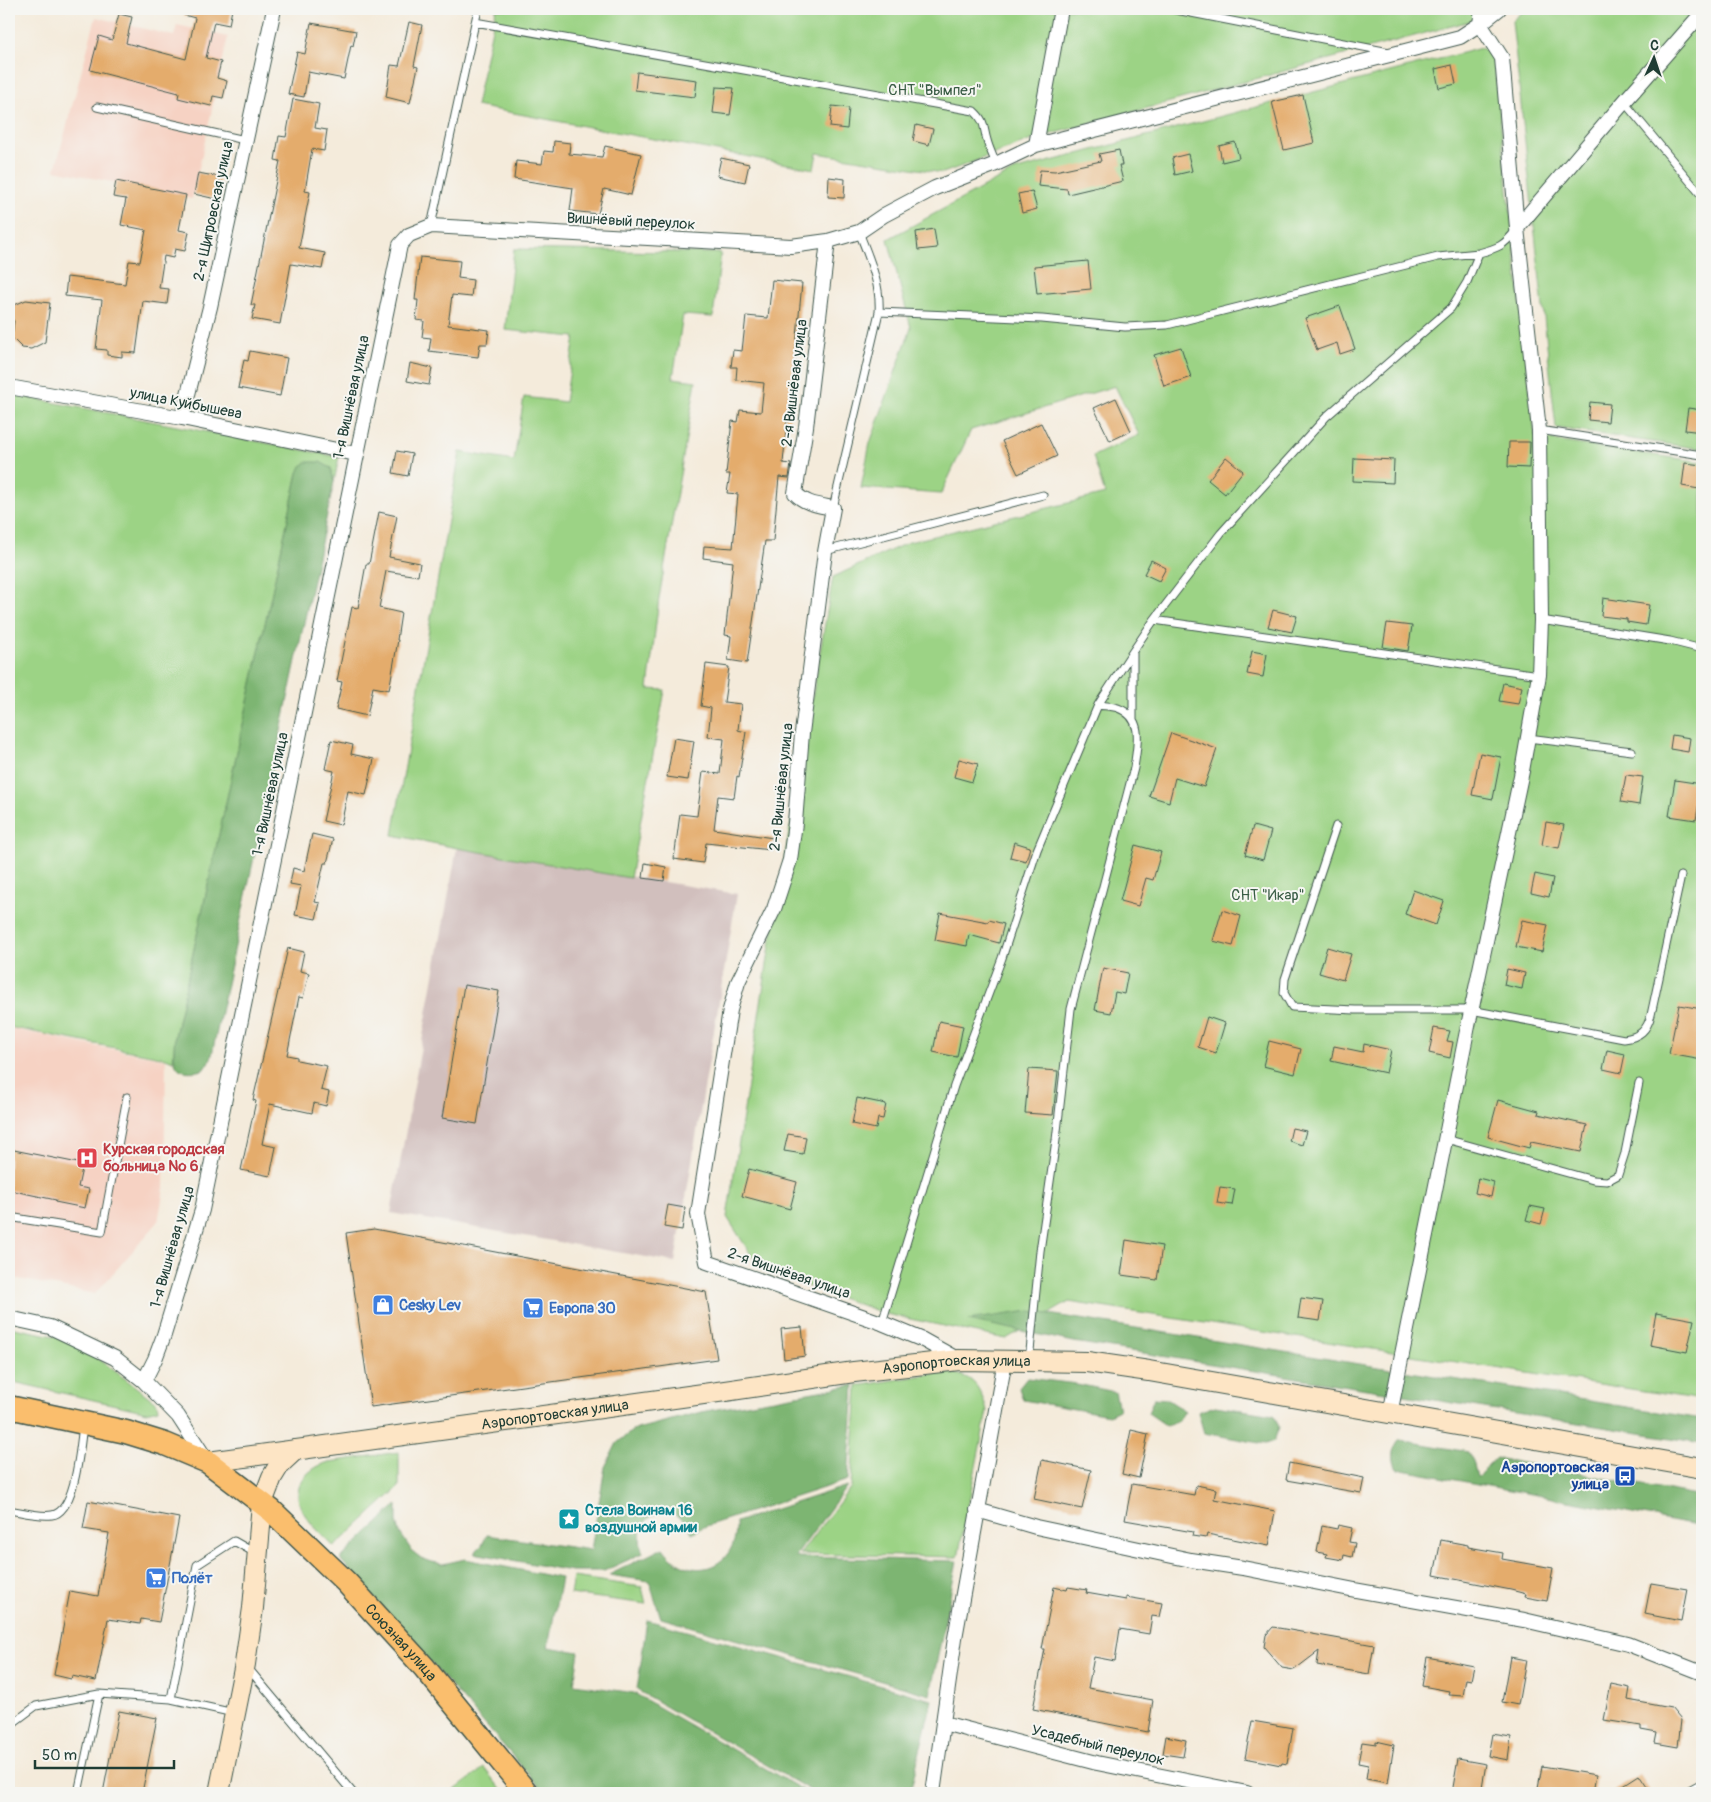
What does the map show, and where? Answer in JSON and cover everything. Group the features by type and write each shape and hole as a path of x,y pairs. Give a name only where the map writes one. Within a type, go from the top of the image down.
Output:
{"main road":[{"name":"Союзная улица","path":"9,1407 134,1434 165,1444 208,1462 262,1503 346,1582 411,1653 527,1793"}],"street":[{"name":"2-я Щигровская улица","path":"182,418 210,307 274,9"},
{"path":"1036,145 1061,9"},
{"path":"1390,1414 1528,738 1539,674 1541,620 1539,430 1517,228 1502,58 1480,24 1482,9"},
{"name":"Вишнёвый переулок","path":"431,226 791,246 828,241 859,232 884,215 936,188 996,164 1036,145 1460,37 1499,9"},
{"path":"1517,228 1702,13"},
{"name":"1-я Вишнёвая улица","path":"144,1381 161,1343 202,1210 400,245 409,235 431,226"},
{"name":"2-я Вишнёвая улица","path":"828,241 806,427 795,493 801,500 833,508 825,552 802,733 790,860 774,909 738,982 730,1010 698,1214 707,1262 882,1323 923,1340 959,1360"},
{"name":"улица Куйбышева","path":"9,387 182,418 356,454"},
{"path":"9,1318 50,1327 115,1358 144,1381 178,1416 208,1462"},
{"name":"Аэропортовская улица","path":"208,1462 716,1393 854,1372 959,1360 1005,1360 1087,1362 1149,1371 1702,1468"},
{"path":"934,1793 943,1723 977,1510 1005,1360"},
{"path":"218,1793 245,1664 253,1608 262,1503 272,1477 280,1464 295,1450"},
{"path":"977,1510 1036,1527 1191,1560 1244,1568 1524,1620 1628,1644 1702,1673"},
{"name":"Усадебный переулок","path":"943,1723 1097,1763 1247,1793"},
{"path":"1692,1793 1702,1787"}],"lane":[{"path":"431,226 478,9"},
{"path":"1171,9 1394,53"},
{"path":"475,22 974,111 982,118 986,138 996,164"},
{"path":"1624,102 1702,196"},
{"path":"97,107 245,140"},
{"path":"879,312 1042,319 1125,327 1167,325 1438,257 1479,253 1498,248 1507,242 1517,228"},
{"path":"833,508 879,312 880,297 874,271 859,232"},
{"path":"882,1323 954,1086 1002,958 1037,850 1098,705 1154,620 1221,533 1327,416 1450,308 1467,282 1479,253"},
{"path":"1539,430 1702,455"},
{"path":"825,552 1042,495"},
{"path":"1154,620 1539,674"},
{"path":"1541,620 1702,649"},
{"path":"1029,1361 1040,1251 1056,1140 1071,1009 1134,768 1138,731 1133,719 1133,651"},
{"path":"1098,705 1119,708 1133,719"},
{"path":"1528,738 1632,751"},
{"path":"1336,826 1285,979 1284,993 1292,1008 1471,1010 1624,1039 1635,1038 1643,1032 1652,1016 1681,876"},
{"path":"1446,1139 1593,1180 1607,1181 1618,1175 1625,1153 1639,1083"},
{"path":"9,1217 102,1232 127,1097"},
{"path":"9,1510 53,1515 60,1511 72,1492 84,1423"},
{"path":"171,1699 197,1565 234,1541 258,1554"},
{"path":"245,1664 354,1793"},
{"path":"78,1793 100,1694"},
{"path":"9,1726 36,1706 100,1694 171,1699 234,1713"}],"shaded area":[{"path":"96,17 174,36 177,25 228,37 192,199 55,170"},
{"path":"457,848 737,894 675,1262 391,1213"},
{"name":"Курская городская больница № 6","path":"9,1028 166,1059 164,1188 158,1222 95,1294 9,1277"}],"green space":[{"name":"СНТ \"Вымпел\"","path":"496,9 1486,9 1470,21 1040,137 943,173 817,153 814,169 476,106"},
{"path":"1525,9 1702,9 1702,449 1556,428 1512,21"},
{"name":"СНТ \"Икар\"","path":"1481,48 1493,53 1535,436 1562,442 1702,462 1702,1400 1069,1302 1006,1339 886,1314 760,1269 727,1217 777,902 833,577 909,542 1105,494 1093,456 1139,435 1115,386 971,430 941,494 861,488 870,443 911,328 888,239 1013,171"},
{"path":"514,249 721,253 713,317 683,315 673,378 696,381 659,598 648,689 665,690 630,878 393,835 460,452 514,461 524,397 565,402 575,337 505,330"},
{"path":"9,394 339,457 334,482 331,468 298,473 175,1036 173,1061 166,1058 9,1027"},
{"path":"307,462 320,462 331,468 334,482 211,1059 203,1070 185,1071 176,1065 174,1053 175,1036 298,473 301,466"},
{"path":"1030,1311 1702,1419 1702,1443 1074,1342 968,1320"},
{"path":"9,1327 59,1337 87,1350 157,1403 158,1409 147,1412 9,1381"},
{"path":"944,1372 954,1373 974,1383 981,1394 987,1411 958,1557 800,1554 851,1487 857,1386"},
{"path":"1027,1378 1077,1384 1115,1392 1119,1410 1109,1415 1023,1400 1019,1388"},
{"path":"854,1385 848,1480 706,1526 692,1533 685,1521 675,1515 666,1512 656,1514 642,1528 640,1539 643,1553 604,1571 571,1571 474,1553 482,1545 487,1535 591,1550 605,1467 617,1443 633,1430 706,1411"},
{"path":"1154,1398 1167,1399 1185,1411 1178,1421 1167,1426 1148,1413"},
{"path":"1215,1406 1274,1415 1279,1427 1274,1441 1265,1444 1204,1433 1198,1412"},
{"path":"1400,1440 1468,1452 1473,1461 1477,1477 1481,1476 1488,1465 1496,1458 1702,1496 1702,1526 1397,1469 1394,1462 1394,1454 1395,1447"},
{"path":"399,1452 399,1487 334,1547 312,1524 300,1506 298,1498 301,1482 312,1470 329,1462"},
{"path":"847,1486 795,1557 957,1561 930,1695 661,1618 649,1581 609,1575 663,1548 674,1560 686,1566 699,1569 711,1566 730,1551 735,1538 736,1522"},
{"path":"397,1505 397,1522 400,1533 412,1551 421,1558 443,1564 465,1559 561,1578 548,1647 579,1652 574,1684 634,1693 808,1793 545,1793 340,1559"},
{"path":"573,1577 642,1587 646,1604 570,1594"},
{"path":"647,1620 932,1700 910,1793 815,1793 637,1690"},
{"path":"484,1768 504,1793 451,1793"}],"building":[{"path":"184,9 232,9 229,25 214,22 206,58 221,62 217,78 227,81 223,98 213,96 211,106 178,98 179,93 90,70 99,36 112,40 119,14 132,17 126,43 186,59 195,18 184,15"},
{"path":"409,22 422,25 414,66 418,67 410,103 386,97 391,65 399,66"},
{"path":"311,23 356,31 344,79 308,72 304,97 288,94 297,52 305,54"},
{"path":"1452,65 1456,84 1439,88 1435,69"},
{"path":"637,72 697,80 695,97 635,90"},
{"path":"716,87 734,88 730,115 713,113"},
{"path":"1303,95 1314,143 1284,150 1272,102"},
{"path":"293,99 319,104 315,128 327,130 324,151 312,149 305,191 310,192 299,248 325,253 322,269 291,264 280,324 252,319 255,305 251,305 280,161 275,160 279,136 286,137"},
{"path":"832,106 849,108 847,129 830,127"},
{"path":"916,125 933,129 929,145 913,141"},
{"path":"554,141 570,143 569,154 602,157 605,146 641,154 631,195 604,189 598,214 570,211 573,188 514,179 516,161 542,164 544,151 553,152"},
{"path":"1235,142 1239,158 1222,162 1219,146"},
{"path":"1119,150 1122,165 1119,165 1123,181 1068,194 1067,189 1038,186 1040,170 1055,171 1101,161 1099,154"},
{"path":"1188,154 1192,171 1175,175 1172,158"},
{"path":"721,158 749,164 745,182 717,176"},
{"path":"198,173 220,177 216,199 194,194"},
{"path":"829,177 845,179 844,198 828,197"},
{"path":"116,181 186,195 179,230 189,232 185,251 175,249 173,258 164,256 159,288 169,289 167,304 143,301 136,353 122,352 122,357 107,355 107,350 96,349 102,300 65,296 67,277 125,284 129,261 140,262 146,230 121,225 126,199 113,197"},
{"path":"1032,191 1037,209 1022,213 1018,194"},
{"path":"934,229 937,248 918,250 916,232"},
{"path":"420,257 460,261 458,278 473,280 471,297 452,295 448,325 489,330 487,344 480,344 478,357 429,351 431,338 422,337 424,321 416,320 418,300 415,300"},
{"path":"1088,261 1091,289 1037,294 1034,266"},
{"path":"772,280 802,283 789,422 787,421 783,463 791,464 789,478 779,477 773,541 765,541 747,663 728,660 731,636 725,635 733,562 703,558 704,546 733,548 738,494 727,493 730,474 726,474 732,421 738,422 740,410 761,412 764,383 736,380 737,367 731,367 733,350 742,351 746,316 768,318"},
{"path":"26,300 50,303 45,342 31,349 22,348 12,338 14,321 11,317 12,306"},
{"path":"1340,306 1355,349 1340,354 1337,343 1317,350 1305,318"},
{"path":"1181,347 1191,377 1164,386 1154,355"},
{"path":"250,351 287,358 280,396 238,388 244,360 248,361"},
{"path":"410,363 432,368 429,385 407,381"},
{"path":"1116,398 1131,431 1110,441 1094,408"},
{"path":"1590,402 1610,404 1608,422 1588,420"},
{"path":"1688,408 1702,410 1702,432 1685,430"},
{"path":"1041,423 1057,456 1018,474 1002,441"},
{"path":"1509,442 1530,442 1529,468 1508,467"},
{"path":"397,451 412,454 408,476 393,473"},
{"path":"1226,457 1243,471 1225,494 1208,480"},
{"path":"1354,458 1394,460 1393,483 1353,481"},
{"path":"1685,463 1702,465 1699,489 1682,486"},
{"path":"379,512 397,516 389,557 420,563 418,576 386,571 379,608 401,613 398,640 389,690 373,687 367,716 336,709 342,682 337,681 352,607 358,608 366,564 369,564"},
{"path":"1151,560 1166,568 1159,581 1144,574"},
{"path":"1603,598 1649,605 1646,625 1627,622 1627,619 1601,616"},
{"path":"1273,610 1297,616 1292,632 1268,627"},
{"path":"1387,623 1412,626 1408,651 1383,647"},
{"path":"1252,651 1267,654 1263,677 1247,674"},
{"path":"706,664 729,667 724,702 741,704 738,730 746,732 734,798 718,796 714,829 773,838 771,850 706,843 703,863 674,859 680,814 697,816 703,772 720,774 724,739 708,737 711,708 701,706"},
{"path":"1503,683 1522,687 1518,704 1499,701"},
{"path":"1171,733 1217,749 1204,787 1175,778 1169,802 1149,796"},
{"path":"1672,735 1690,738 1688,752 1670,749"},
{"path":"674,738 694,741 688,780 667,777"},
{"path":"331,740 353,745 351,754 374,759 366,795 348,791 341,825 323,821 334,771 325,769"},
{"path":"1480,753 1501,757 1493,799 1472,795"},
{"path":"959,759 978,764 972,782 954,777"},
{"path":"1626,775 1643,777 1639,805 1621,802"},
{"path":"1675,780 1702,784 1696,820 1669,816"},
{"path":"1546,822 1564,825 1559,848 1542,845"},
{"path":"1253,826 1271,831 1263,860 1245,855"},
{"path":"312,834 333,839 327,863 324,863 315,902 320,903 316,919 295,915 301,886 290,884 293,868 304,871"},
{"path":"1014,842 1030,847 1026,861 1010,857"},
{"path":"1135,845 1161,852 1153,880 1146,878 1138,906 1120,901"},
{"path":"645,863 666,867 664,881 643,878"},
{"path":"1535,874 1553,878 1549,897 1531,893"},
{"path":"1413,890 1444,901 1436,925 1405,914"},
{"path":"1222,910 1241,916 1233,946 1213,941"},
{"path":"940,913 1004,924 999,943 969,935 967,946 935,940"},
{"path":"1522,920 1548,925 1542,952 1516,947"},
{"path":"1327,947 1351,954 1343,980 1319,973"},
{"path":"288,948 304,952 300,971 309,973 303,998 299,997 287,1055 297,1057 297,1060 327,1066 321,1090 329,1092 326,1106 314,1103 312,1113 270,1104 262,1144 276,1147 270,1176 241,1170 256,1101 253,1100"},
{"path":"1103,968 1128,973 1124,994 1115,992 1111,1013 1095,1010"},
{"path":"1507,969 1525,973 1522,989 1504,985"},
{"path":"464,985 499,991 477,1124 442,1118"},
{"path":"1679,1005 1702,1009 1702,1060 1669,1054"},
{"path":"1207,1017 1225,1023 1216,1053 1198,1047"},
{"path":"939,1021 963,1026 957,1057 933,1052"},
{"path":"1434,1028 1450,1031 1447,1041 1453,1042 1450,1058 1429,1053"},
{"path":"1269,1041 1301,1049 1295,1074 1263,1066"},
{"path":"1364,1044 1391,1050 1386,1073 1331,1061 1334,1046 1363,1052"},
{"path":"1607,1050 1625,1054 1621,1073 1603,1069"},
{"path":"1029,1069 1058,1071 1053,1115 1025,1113"},
{"path":"857,1098 886,1104 883,1119 878,1118 876,1129 852,1124"},
{"path":"1498,1100 1539,1111 1538,1114 1587,1125 1581,1152 1531,1142 1529,1148 1488,1137"},
{"path":"1292,1128 1306,1131 1302,1145 1289,1141"},
{"path":"788,1134 806,1137 803,1154 784,1151"},
{"path":"9,1149 83,1164 78,1187 89,1189 85,1208 9,1190"},
{"path":"749,1169 797,1182 790,1209 742,1196"},
{"path":"1478,1178 1494,1182 1491,1197 1475,1193"},
{"path":"1220,1187 1235,1189 1232,1205 1217,1203"},
{"path":"668,1205 685,1208 682,1230 664,1227"},
{"path":"1530,1206 1545,1209 1541,1224 1526,1220"},
{"name":"Европа 30","path":"374,1229 706,1292 717,1359 371,1407 346,1233"},
{"path":"1126,1240 1162,1246 1157,1280 1121,1275"},
{"path":"1301,1298 1323,1301 1320,1321 1298,1318"},
{"path":"1656,1313 1694,1320 1687,1352 1650,1345"},
{"path":"802,1327 805,1356 784,1359 781,1329"},
{"path":"1131,1430 1148,1434 1139,1478 1122,1474"},
{"path":"1042,1460 1091,1470 1082,1509 1034,1499"},
{"path":"1289,1463 1364,1478 1361,1493 1286,1480"},
{"path":"1132,1484 1194,1495 1196,1485 1216,1489 1214,1499 1275,1511 1269,1546 1207,1534 1206,1538 1192,1536 1193,1532 1125,1520"},
{"path":"88,1501 179,1518 159,1622 141,1619 140,1624 108,1619 96,1681 72,1676 71,1679 54,1675 70,1591 98,1596 109,1533 83,1529"},
{"path":"1338,1525 1352,1528 1349,1542 1355,1543 1352,1557 1344,1555 1343,1560 1326,1557 1327,1554 1317,1552 1322,1526 1337,1529"},
{"path":"1441,1540 1503,1553 1502,1559 1553,1568 1547,1601 1525,1597 1526,1594 1511,1590 1434,1575"},
{"path":"1651,1583 1687,1589 1681,1621 1645,1614"},
{"path":"1054,1587 1067,1590 1068,1587 1087,1590 1086,1593 1126,1600 1126,1597 1162,1603 1159,1617 1152,1616 1149,1634 1120,1629 1115,1661 1094,1657 1088,1688 1153,1700 1148,1732 1033,1709 1045,1649 1042,1649"},
{"path":"1273,1627 1374,1645 1369,1674 1317,1665 1319,1651 1294,1670 1282,1668 1264,1647 1266,1635"},
{"path":"1427,1657 1474,1666 1471,1680 1466,1679 1463,1696 1448,1695 1449,1691 1422,1686"},
{"path":"1510,1657 1526,1660 1518,1705 1502,1702"},
{"path":"1611,1684 1630,1688 1628,1700 1671,1708 1681,1720 1678,1747 1655,1743 1657,1733 1641,1730 1641,1726 1604,1720"},
{"path":"119,1711 157,1718 142,1793 103,1793"},
{"path":"1252,1721 1293,1728 1287,1764 1282,1763 1281,1765 1245,1758"},
{"path":"1492,1734 1511,1737 1508,1760 1488,1756"},
{"path":"1166,1736 1186,1740 1183,1757 1163,1754"},
{"path":"1376,1741 1394,1745 1388,1783 1366,1779 1368,1765 1358,1763 1362,1742 1376,1744"},
{"path":"1458,1759 1486,1764 1481,1793 1452,1793"},
{"path":"1542,1766 1596,1775 1593,1793 1537,1793"},
{"path":"1639,1775 1651,1793 1611,1793"}],"place":[{"name":"Курская городская больница № 6","path":"87,1158"},
{"name":"Cesky Lev","path":"383,1305"},
{"name":"Европа 30","path":"533,1308"},
{"name":"Аэропортовская улица","path":"1625,1476"},
{"name":"Стела Воинам 16 воздушной армии","path":"569,1519"},
{"name":"Полёт","path":"156,1578"}]}
